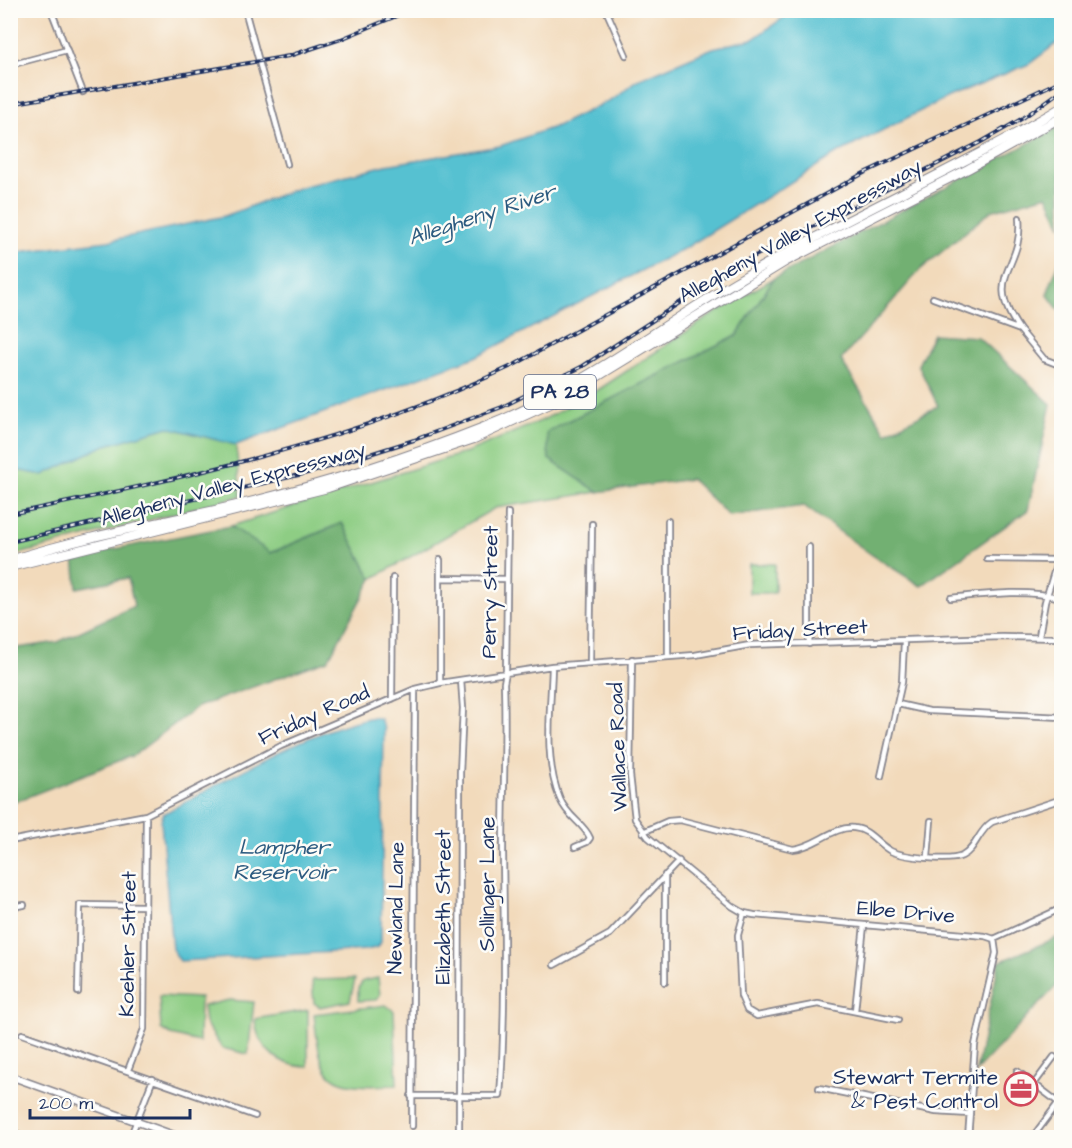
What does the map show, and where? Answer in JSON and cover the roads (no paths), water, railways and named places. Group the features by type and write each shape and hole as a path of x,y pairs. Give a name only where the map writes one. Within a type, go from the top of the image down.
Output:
{"highway":[{"name":"Allegheny Valley Expressway","path":"10,560 321,483 450,440 517,413 597,372 735,282 829,231 999,145 1062,107"},
{"name":"Allegheny Valley Expressway","path":"10,567 328,488 474,439 561,399 785,262 1030,136 1062,117"},
{"path":"1030,136 1062,122"}],"street":[{"path":"51,10 83,92"},
{"path":"245,10 287,164"},
{"path":"606,10 626,55"},
{"path":"10,65 67,50"},
{"path":"1019,218 1017,250 1004,276 1002,286 1004,302 1020,330 1044,358 1062,366"},
{"path":"933,298 1020,330"},
{"name":"Perry Street","path":"506,672 508,513"},
{"path":"668,520 668,657"},
{"path":"590,662 592,524"},
{"path":"1039,636 1047,595 1062,546"},
{"path":"808,547 809,644"},
{"path":"987,559 1058,560"},
{"path":"440,561 440,683"},
{"path":"392,699 393,578"},
{"path":"441,578 507,579"},
{"path":"951,598 994,592 1062,598"},
{"name":"Friday Street","path":"506,672 590,662 710,653 750,645 1039,636 1062,638"},
{"path":"881,776 903,677 904,642"},
{"name":"Wallace Road","path":"632,659 630,775 635,819 643,832"},
{"path":"552,666 550,766 568,814 586,829 590,838 575,848"},
{"name":"Friday Road","path":"10,841 146,815 281,746 415,689 506,672"},
{"name":"Sollinger Lane","path":"458,1096 500,1096 504,1042 503,831 506,672"},
{"name":"Elizabeth Street","path":"459,1134 463,708 461,680"},
{"name":"Newland Lane","path":"412,1126 415,689"},
{"path":"898,704 929,711 1062,717"},
{"path":"898,1020 818,1004 764,1016 747,1010 741,996 738,935 744,913 643,832 668,821 680,820 793,849 805,847 851,828 864,831 896,853 960,858 971,849 981,831 992,822 1062,799"},
{"name":"Koehler Street","path":"129,1070 144,1029 146,815"},
{"path":"928,857 931,820"},
{"path":"554,965 610,934 680,861"},
{"path":"665,875 665,982"},
{"path":"78,992 80,904 145,906"},
{"path":"10,907 24,905"},
{"path":"968,1137 975,1045 996,953 994,939 1062,908"},
{"name":"Elbe Drive","path":"744,913 985,936 994,939"},
{"path":"855,1011 864,925"},
{"path":"22,1034 255,1116"},
{"path":"1034,1084 1054,1058"},
{"path":"1017,1071 1060,1102 1032,1137"},
{"path":"10,1076 182,1137"},
{"path":"130,1137 153,1079"},
{"path":"819,1088 936,1112 970,1114"},
{"path":"411,1096 458,1096"},
{"path":"10,1131 27,1137"},
{"path":"792,1137 798,1137"}],"water":[{"name":"Allegheny River","path":"793,11 1061,11 1061,40 1029,64 948,97 836,154 687,247 475,357 236,445 168,427 103,446 43,475 11,469 11,253 108,241 225,216 301,187 386,165 500,146 557,126 610,100 638,80 713,48 753,39"},
{"name":"Lampher Reservoir","path":"373,717 380,719 384,729 381,942 378,947 367,950 180,961 172,949 161,822 163,814 292,745 346,724"}],"railway":[{"path":"10,104 289,56 341,39 411,10"},
{"path":"10,514 267,455 392,416 453,392 514,365 864,173 1062,80"},
{"path":"10,542 316,471 414,440 502,407 583,366 739,264 981,142 1023,118 1062,90"}],"place":[{"name":"Stewart Termite & Pest Control","path":"1021,1089"}]}
